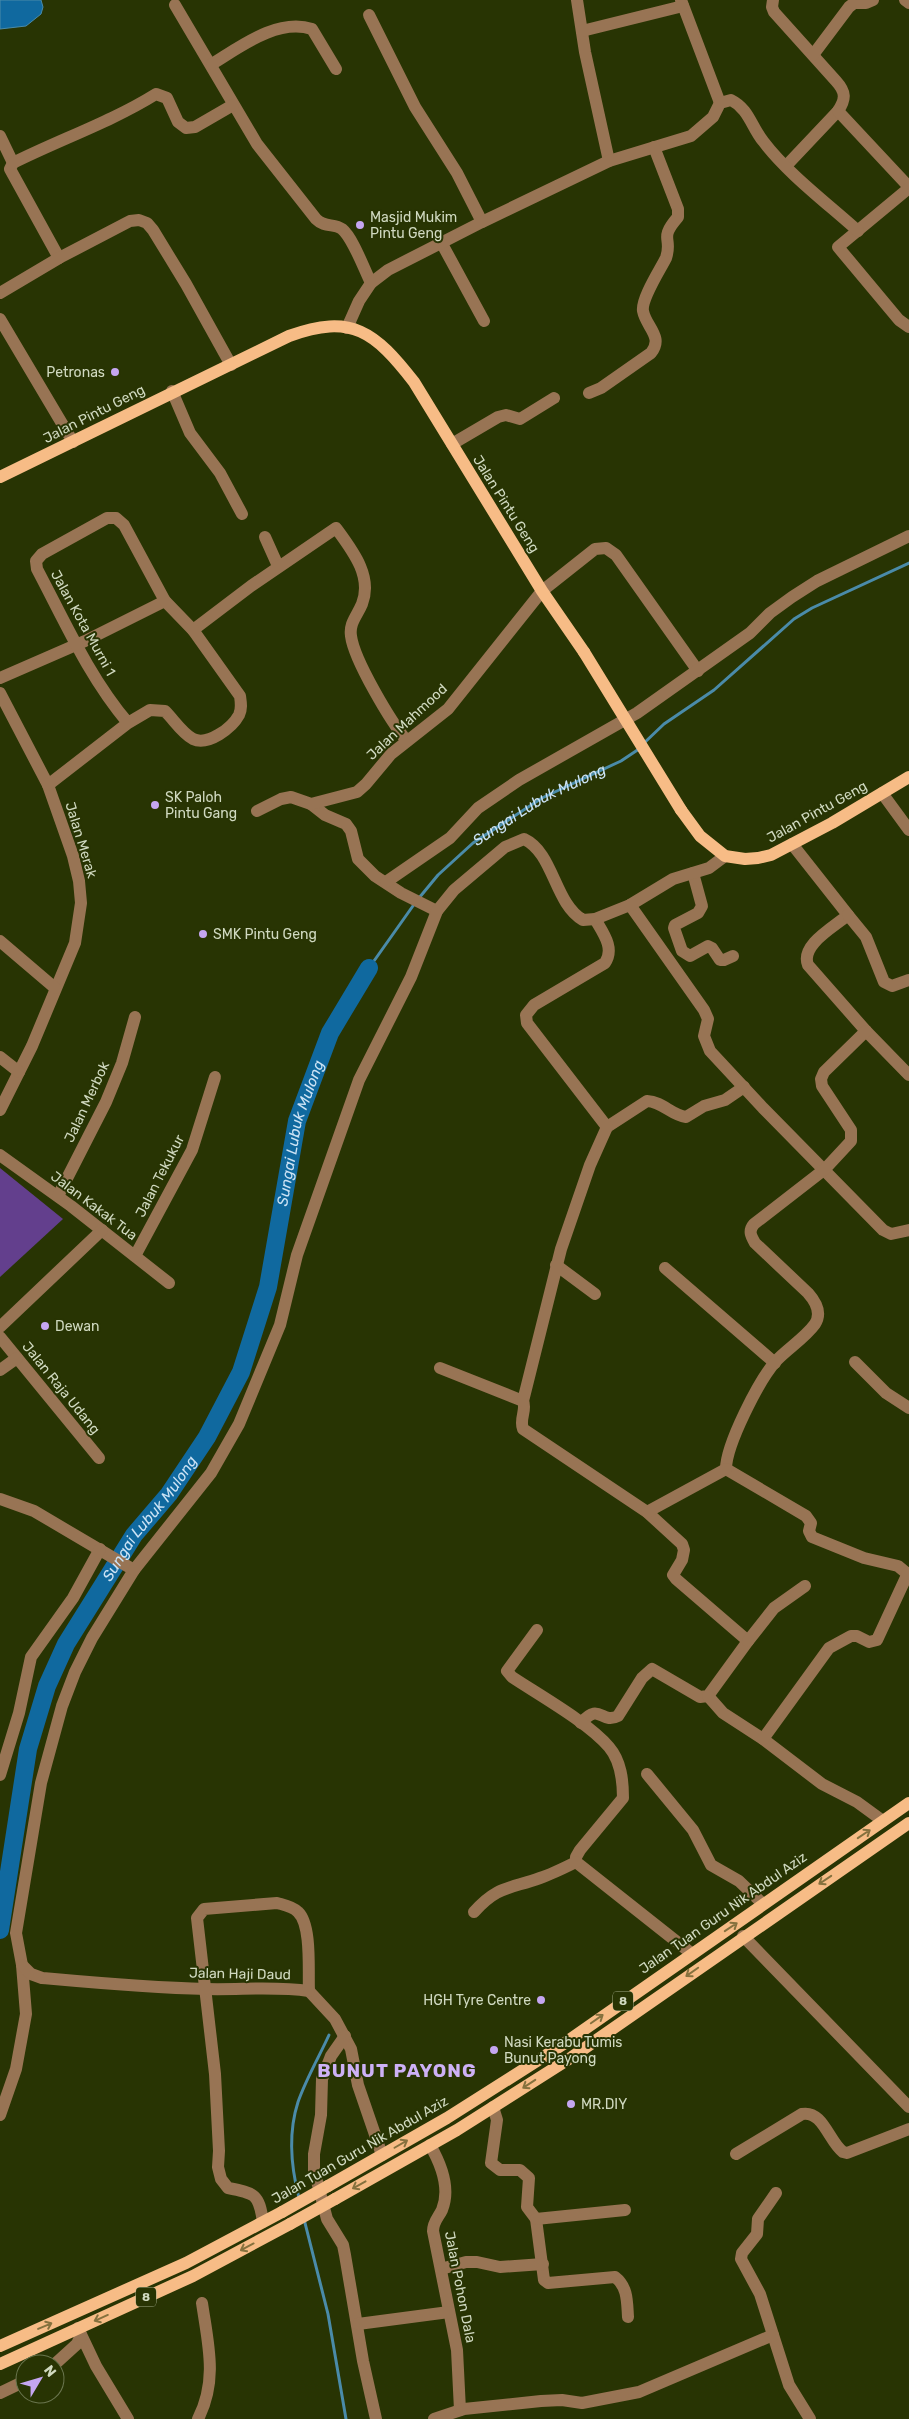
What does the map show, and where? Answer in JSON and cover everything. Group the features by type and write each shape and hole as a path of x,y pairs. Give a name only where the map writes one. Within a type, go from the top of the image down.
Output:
{"main road":[{"name":"Jalan Pintu Geng","path":"0,477 172,391 231,365 288,336 312,328 332,326 363,332 379,341 414,382 542,591 584,652 681,810 700,836 725,856 745,859 770,855 832,823 909,777"},
{"name":"Jalan Tuan Guru Nik Abdul Aziz","path":"0,2346 186,2263 282,2212 447,2118 570,2039 909,1804"},
{"name":"8","path":"0,2364 80,2332 193,2276 430,2145 572,2057 743,1936 909,1823"},
{"path":"570,2039 573,2043 579,2045 591,2042"}],"street":[{"path":"577,0 609,161"},
{"path":"773,0 772,7 774,12 843,90 844,101 838,111 786,166"},
{"path":"812,55 849,7 854,3 866,3 873,0"},
{"path":"905,0 909,3"},
{"path":"582,31 682,3 720,103"},
{"path":"175,4 197,46 212,64 233,105 257,144 316,220 325,226 337,226 346,234 371,283"},
{"path":"369,15 416,107 457,173 482,222"},
{"path":"212,64 255,38 295,26 312,29 336,69"},
{"path":"59,258 10,169 13,163 67,136 112,120 156,94 167,98 178,122 186,128 195,127 233,105"},
{"path":"347,328 359,301 371,283 388,270 441,242 609,161 691,136 712,117 720,103 731,100 739,104 747,112 762,141 786,166 858,231"},
{"path":"838,111 909,188 838,247 899,320 909,327"},
{"path":"0,136 13,163"},
{"path":"589,393 601,388 651,353 656,347 657,340 643,310 644,301 666,258 668,251 666,236 668,228 678,216 678,209 654,147"},
{"path":"0,293 59,258 130,221 139,220 147,223 186,284 231,365"},
{"path":"441,242 484,321"},
{"path":"0,320 73,442"},
{"path":"172,391 190,433 220,473 242,514"},
{"path":"452,444 498,417 503,415 520,419 554,398"},
{"name":"Jalan Kota Murni 1","path":"128,723 113,705 85,664 77,644 37,569 36,561 42,554 107,518 116,518 124,526 165,600"},
{"path":"193,630 278,566 336,528 352,550 361,568 366,588 361,605 352,619 351,635 353,643 363,669 407,741"},
{"path":"386,882 450,838 478,808 519,780 637,713 750,633 770,613 792,597 817,581 909,536"},
{"path":"265,537 278,566"},
{"name":"Jalan Mahmood","path":"257,811 281,799 291,797 311,804 357,792 390,754 448,709 542,591 595,549 606,548 616,555 698,671"},
{"path":"0,678 77,644 165,600 193,630 240,696 242,705 239,715 214,737 194,740 165,711 150,710 128,723 48,785"},
{"name":"Jalan Merak","path":"0,693 48,785 73,856 79,881 81,903 75,943 19,1072 0,1110"},
{"path":"882,793 909,830"},
{"path":"311,804 325,815 346,824 351,831 358,859 375,876 401,893 432,909"},
{"path":"0,2115 16,2069 26,2014 22,1965 16,1933 41,1783 62,1706 92,1638 132,1570 211,1473 239,1424 280,1325 297,1255 359,1080 411,977 432,909 505,847 524,839 532,843 540,852 556,886 576,916 583,920 596,919 630,905 673,879 709,868 725,856"},
{"path":"792,844 866,937 884,982 892,986 909,980"},
{"path":"693,873 702,906 698,913 675,925 674,928 682,951 690,956 708,946 720,960 733,956"},
{"path":"630,905 704,1010 708,1019 704,1036 710,1051 883,1230 891,1234 909,1230"},
{"path":"848,915 810,946 806,960 816,975 866,1031 909,1075"},
{"path":"596,919 610,952 605,963 534,1005 526,1015 526,1019 607,1127"},
{"path":"0,941 55,988"},
{"name":"Jalan Merbok","path":"58,1196 106,1102 122,1063 135,1016"},
{"path":"726,1469 728,1453 733,1440 756,1391 775,1362 815,1324 819,1313 816,1303 808,1293 755,1243 750,1235 751,1229 754,1224 825,1169 852,1141 852,1133 822,1086 820,1079 824,1072 866,1031"},
{"path":"0,1057 19,1072"},
{"name":"Jalan Tekukur","path":"135,1256 192,1150 214,1077"},
{"path":"744,1087 725,1100 704,1106 686,1118 663,1105 647,1102 607,1127 577,1200 556,1265 523,1401 525,1406 522,1425 525,1431 647,1512 682,1544 684,1554 673,1575 678,1582 740,1632 748,1641"},
{"name":"Jalan Kakak Tua","path":"0,1155 58,1196 169,1283"},
{"path":"0,1327 102,1230"},
{"path":"556,1265 596,1294"},
{"path":"664,1268 775,1362"},
{"name":"Jalan Raja Udang","path":"0,1337 99,1458"},
{"path":"0,1370 17,1358"},
{"path":"855,1362 886,1394 909,1408"},
{"path":"440,1368 523,1401"},
{"path":"647,1512 726,1469"},
{"path":"726,1469 806,1516 811,1523 809,1531 812,1537 864,1558 898,1566 908,1574 877,1640 869,1642 857,1636 851,1636 829,1648 763,1739"},
{"path":"0,1499 34,1511 132,1570"},
{"path":"0,1775 19,1713 32,1657 103,1551"},
{"path":"581,1723 589,1714 594,1713 610,1718 618,1716 642,1678 652,1669 700,1697 708,1696 774,1608 805,1586"},
{"path":"537,1630 507,1671 512,1677 581,1723 609,1747 623,1780 623,1798 580,1850 576,1862"},
{"path":"708,1696 723,1713 763,1739 822,1784 857,1802 883,1821"},
{"path":"647,1774 693,1830 711,1865 739,1881 763,1904"},
{"path":"474,1912 489,1896 499,1890 539,1878 576,1862"},
{"path":"576,1862 691,1954"},
{"path":"263,2222 261,2203 255,2195 228,2188 221,2179 218,2167 219,2150 214,2074 197,1918 200,1913 204,1909 277,1903 298,1912 306,1924 309,1991"},
{"path":"743,1936 907,2100"},
{"name":"Jalan Haji Daud","path":"22,1965 31,1974 42,1978 131,1986 309,1991 335,2019 351,2049 358,2084 382,2155"},
{"path":"345,2036 330,2056 322,2079 321,2115 314,2154 314,2170 327,2220 343,2245 363,2361 376,2419"},
{"path":"493,2107 497,2120 491,2163 500,2170 520,2170 526,2174 530,2183 527,2206 536,2218 543,2277 548,2283 615,2277 620,2281 626,2294 628,2317"},
{"path":"736,2154 807,2113 816,2116 843,2152 847,2153 909,2128"},
{"name":"Jalan Pohon Dala","path":"430,2145 440,2163 444,2176 443,2206 433,2223 460,2368 460,2410"},
{"path":"776,2193 758,2219 757,2234 742,2253 741,2259 760,2294 789,2385 810,2419"},
{"path":"536,2218 624,2210"},
{"path":"441,2269 466,2262 477,2262 500,2267 542,2264"},
{"path":"198,2419 210,2391 202,2303"},
{"path":"358,2324 449,2312"},
{"path":"65,2355 77,2344 80,2332"},
{"path":"80,2332 96,2366 128,2419"},
{"path":"434,2419 460,2410 541,2401 562,2400 582,2403 629,2394 698,2368 774,2335"},
{"path":"0,2393 15,2386"}],"shaded area":[{"path":"0,1168 63,1219 0,1277"}],"water":[{"path":"0,0 41,0 43,7 41,14 26,26 0,29"}],"waterway":[{"name":"Sungai Lubuk Mulong","path":"643,744 664,724 714,690 794,619 812,608 909,563"},
{"name":"Sungai Lubuk Mulong","path":"419,898 438,875 473,843 542,798 621,761 639,749"},
{"name":"Sungai Lubuk Mulong","path":"369,968 415,903"},
{"name":"Sungai Lubuk Mulong","path":"0,1930 28,1749 47,1686 66,1644 134,1535 169,1494 207,1437 241,1372 268,1287 297,1121 330,1033 369,968"},
{"path":"299,2198 292,2150 295,2114 305,2085 329,2035"},
{"path":"304,2219 328,2314 346,2419"}],"place":[{"name":"Masjid Mukim Pintu Geng","path":"360,225"},
{"name":"Petronas","path":"115,372"},
{"name":"SK Paloh Pintu Gang","path":"155,805"},
{"name":"SMK Pintu Geng","path":"203,934"},
{"name":"Dewan","path":"45,1326"},
{"name":"HGH Tyre Centre","path":"541,2000"},
{"name":"Nasi Kerabu Tumis Bunut Payong","path":"494,2050"},
{"name":"MR.DIY","path":"571,2104"}],"district":[{"name":"BUNUT PAYONG","path":"397,2070"}]}
